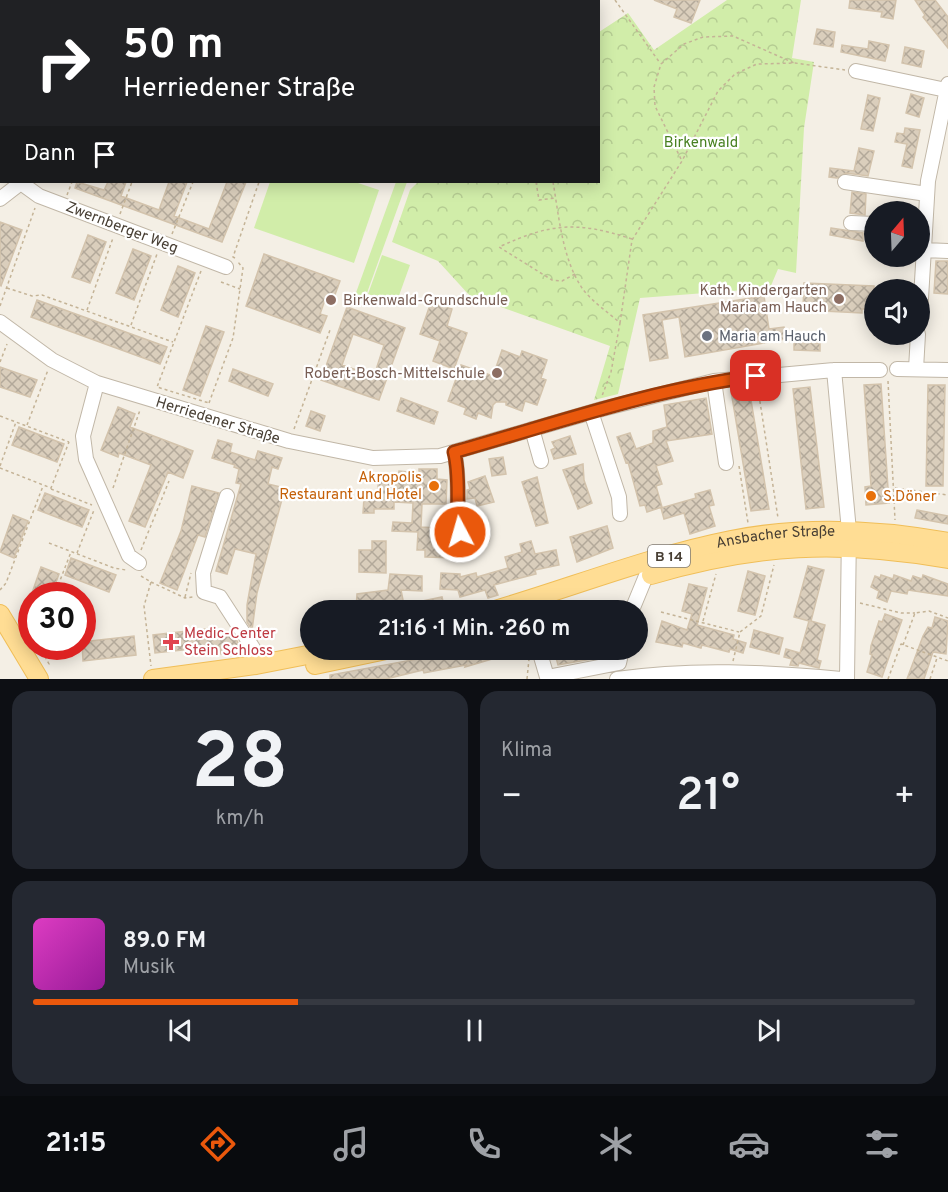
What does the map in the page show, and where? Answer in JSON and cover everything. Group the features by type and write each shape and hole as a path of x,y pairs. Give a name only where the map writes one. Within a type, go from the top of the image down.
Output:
{"main road":[{"name":"Ansbacher Straße","path":"527,600 679,553 750,537 779,540 849,539 948,542"},
{"name":"Ansbacher Straße","path":"849,539 948,559"},
{"name":"Ansbacher Straße","path":"567,600 779,540"},
{"path":"0,614 39,679"},
{"path":"152,673 256,665 300,656"},
{"path":"243,679 337,660"}],"street":[{"path":"856,71 947,87 926,201"},
{"path":"844,182 927,194"},
{"path":"0,199 20,183"},
{"name":"Zwernberger Weg","path":"22,183 39,196 226,267"},
{"path":"850,223 864,224"},
{"path":"930,250 948,251"},
{"name":"Herriedener Straße","path":"0,322 52,360 97,383 144,398 207,409 290,441 373,458 398,459 454,452 596,411 714,381 834,370 884,376"},
{"path":"916,369 917,345"},
{"path":"897,369 948,370"},
{"path":"834,370 849,539 847,679"},
{"path":"714,381 726,463"},
{"path":"97,383 86,421 84,447 86,459 129,556 139,563"},
{"path":"596,411 619,497 620,514"},
{"path":"532,429 541,460"},
{"path":"454,452 457,463 456,507 460,532"},
{"path":"227,496 203,573 204,592 220,597 253,648 256,665"},
{"path":"636,600 646,576"},
{"path":"539,660 547,677 619,663 620,660"},
{"path":"617,679 653,674 730,671 841,679"}],"path":[{"path":"615,0 661,64"},
{"path":"682,161 655,106 654,87 661,64 684,44 703,37 733,36 795,63"},
{"path":"596,411 611,372 632,240 682,161 718,91 735,74 757,64 795,63 856,71"},
{"path":"64,205 72,183"},
{"path":"87,311 132,183"},
{"path":"130,326 164,243 193,183"},
{"path":"206,259 157,387 207,409 233,338 243,268 233,256 260,183"},
{"path":"536,183 539,200 556,198"},
{"path":"553,183 561,227 575,274 583,290 620,323"},
{"path":"0,306 39,196"},
{"path":"575,274 562,281 552,280 499,247 534,231 561,227 597,228 632,240"},
{"path":"221,282 240,289"},
{"path":"6,288 32,296 42,295 174,342"},
{"path":"290,441 330,330"},
{"path":"0,362 11,332"},
{"path":"27,426 52,360"},
{"path":"730,671 740,632 761,616 779,540 756,376"},
{"path":"884,376 895,521 888,520"},
{"path":"106,505 144,398"},
{"path":"0,416 84,447"},
{"path":"16,422 0,467 95,506 77,553"},
{"path":"51,488 69,441"},
{"path":"726,463 739,466 750,537"},
{"path":"0,590 6,583 43,486"},
{"path":"894,488 948,495"},
{"path":"66,495 68,490"},
{"path":"59,582 71,551"},
{"path":"703,622 721,556"},
{"path":"139,563 141,577 185,598 204,592"},
{"path":"151,582 144,606 152,673"},
{"path":"847,602 901,613 929,611 948,618"},
{"path":"661,612 740,632"},
{"path":"888,679 915,613"},
{"path":"903,645 948,661"},
{"path":"930,679 937,657"},
{"path":"527,679 532,660"}],"green space":[{"name":"Birkenwald","path":"727,0 801,0 792,58 814,62 804,128 796,273 778,269 770,288 640,298 618,394 594,400 610,346 470,296 438,261 392,242 410,190 417,183 600,183 600,31 628,13 654,50"},
{"path":"270,183 358,183 379,190 354,263 254,228"},
{"path":"396,183 407,183 363,304 353,301"},
{"path":"382,255 410,265 396,304 368,294"}],"building":[{"path":"654,0 700,0 691,23 674,17 677,9"},
{"path":"850,0 896,0 893,19 881,17 882,12 849,8"},
{"path":"915,0 935,0 948,17 948,48 923,17 925,15"},
{"path":"817,29 835,32 833,47 814,44"},
{"path":"869,41 889,45 885,61 841,52 842,45 868,49"},
{"path":"905,47 924,51 921,67 902,63"},
{"path":"911,94 924,98 919,117 906,113"},
{"path":"868,95 880,98 873,131 861,129"},
{"path":"905,128 920,130 912,168 902,166 907,144 895,142 897,133 904,134"},
{"path":"859,148 874,151 868,176 846,173 837,178 829,177 830,168 854,171"},
{"path":"77,183 80,183 104,190 108,183 126,183 121,196 159,210 169,183 187,183 174,216 209,229 227,183 246,183 222,242 75,188"},
{"path":"852,192 866,194 864,215 850,213"},
{"path":"0,222 22,230 1,286 0,285"},
{"path":"831,228 863,233 863,241 830,235"},
{"path":"88,235 106,242 90,283 72,277"},
{"path":"133,249 151,256 134,300 116,293"},
{"path":"264,254 340,281 333,300 326,297 320,314 327,316 320,333 246,306"},
{"path":"936,261 948,261 948,294 934,293"},
{"path":"178,266 195,273 178,317 161,310"},
{"name":"Kath. Kindergarten Maria am Hauch","path":"804,283 864,286 862,313 803,310"},
{"path":"764,296 769,329 784,327 786,339 685,357 679,317 662,320 668,358 650,361 643,315"},
{"path":"37,300 167,347 160,364 31,317"},
{"path":"431,302 452,309 447,326 467,333 454,369 433,361 440,341 420,334"},
{"path":"347,307 405,328 379,400 321,380","holes":["353,334 384,345 374,376 342,365"]},
{"path":"206,326 224,332 200,396 183,390"},
{"path":"794,342 820,343 820,351 794,350"},
{"path":"502,350 520,357 522,351 547,360 541,378 546,380 537,405 525,401 522,411 506,405 506,402 496,402 493,405 491,418 478,413 476,419 464,414 466,408 448,401 461,365 493,376"},
{"path":"0,367 37,380 30,397 0,387"},
{"path":"233,369 273,384 268,396 229,381"},
{"path":"881,384 889,503 866,505 865,487 871,486 864,385"},
{"path":"928,385 945,385 943,486 926,486"},
{"path":"810,387 824,507 806,509 793,389"},
{"path":"749,388 769,509 751,511 731,391"},
{"path":"401,398 438,412 434,424 397,411"},
{"path":"706,398 712,434 666,441 673,461 656,466 662,484 656,486 662,507 647,512 645,505 640,506 628,462 626,463 617,437 630,433 636,449 653,443 653,431 667,427 664,405"},
{"path":"118,407 135,414 130,427 193,451 183,478 168,472 145,527 129,521 151,465 119,453 118,457 101,450"},
{"path":"311,411 325,416 320,431 306,426"},
{"path":"19,427 64,444 57,462 12,445"},
{"path":"570,436 576,454 554,459 551,450 555,448 552,442"},
{"path":"218,440 232,444 230,452 255,460 258,451 282,458 278,469 272,467 268,484 285,488 257,593 252,630 247,622 247,605 256,554 235,549 227,574 216,571 241,484 236,483 239,469 234,467 235,465 212,458"},
{"path":"503,457 506,474 492,476 489,459"},
{"path":"583,464 584,480 592,503 578,509 563,470"},
{"path":"419,469 437,469 437,479 447,480 446,504 422,504 421,527 438,528 438,533 451,534 452,543 460,543 459,558 425,557 425,550 417,550 418,532 392,531 393,522 412,523 413,503 394,502 394,509 374,509 374,513 363,513 364,498 377,499 379,476 398,478 399,471 419,473"},
{"path":"485,476 494,502 477,506 475,498 467,499 467,490 470,489 468,482"},
{"path":"537,477 548,523 536,526 522,482"},
{"path":"192,486 219,493 205,537 198,535 177,590 160,583 181,531"},
{"path":"710,490 714,505 709,506 715,526 690,534 684,513 664,519 661,508 696,498 695,494"},
{"path":"45,493 89,510 82,527 38,510"},
{"path":"917,510 948,516 948,524 915,518"},
{"path":"481,514 489,541 477,544 468,518"},
{"path":"13,515 28,521 14,558 0,552"},
{"path":"607,526 613,548 577,562 570,537"},
{"path":"372,541 386,541 386,573 359,572 359,550 372,550"},
{"path":"531,541 535,554 556,550 559,565 535,570 536,574 494,585 498,595 488,598 485,590 460,597 458,590 440,589 441,573 460,574 460,577 476,573 477,577 508,568 505,557 522,552 520,544"},
{"path":"71,558 116,575 109,592 96,587 96,582 83,582 65,575"},
{"path":"808,566 824,570 811,621 825,625 817,660 821,661 819,668 799,663 798,666 790,665 792,659 784,657 786,649 800,653 809,621 794,617"},
{"path":"41,567 59,574 56,582 36,582"},
{"path":"748,571 765,576 755,615 738,611"},
{"path":"390,574 422,576 422,591 401,590 403,600 357,600 357,594 388,590"},
{"path":"881,575 893,579 894,575 911,581 913,576 922,579 923,575 948,584 948,596 908,590 907,594 891,591 887,602 877,598 879,591 871,587 875,576 880,578"},
{"path":"689,584 707,588 697,625 734,635 733,639 746,643 743,653 702,645 701,648 683,643 682,647 656,642 662,621 687,630 692,614 682,611"},
{"path":"442,597 443,600 427,600"},
{"path":"885,614 902,620 882,677 867,672 872,655 870,654 871,646 879,621 882,622"},
{"path":"935,617 948,621 946,654 933,652 924,679 907,679 923,636 928,627 932,628"},
{"path":"205,629 206,639 234,635 242,651 221,654 220,646 155,653 153,635"},
{"path":"754,630 783,638 779,654 750,647"},
{"path":"134,636 136,655 96,660 96,640"},
{"path":"412,660 489,660 465,667 466,665 424,673 423,670 386,679 330,679 330,675"},
{"path":"557,660 587,660 558,665"}],"place":[{"name":"Kath. Kindergarten Maria am Hauch","path":"839,299"},
{"name":"Birkenwald-Grundschule","path":"331,300"},
{"name":"Maria am Hauch","path":"707,336"},
{"name":"Robert-Bosch-Mittelschule","path":"497,373"},
{"name":"Akropolis Restaurant und Hotel","path":"434,486"},
{"name":"S.Döner","path":"871,496"},
{"name":"Medic-Center Stein Schloss","path":"171,642"}],"route":[{"path":"460,532 456,507 457,463 454,452 653,395 714,381 756,376"}]}
